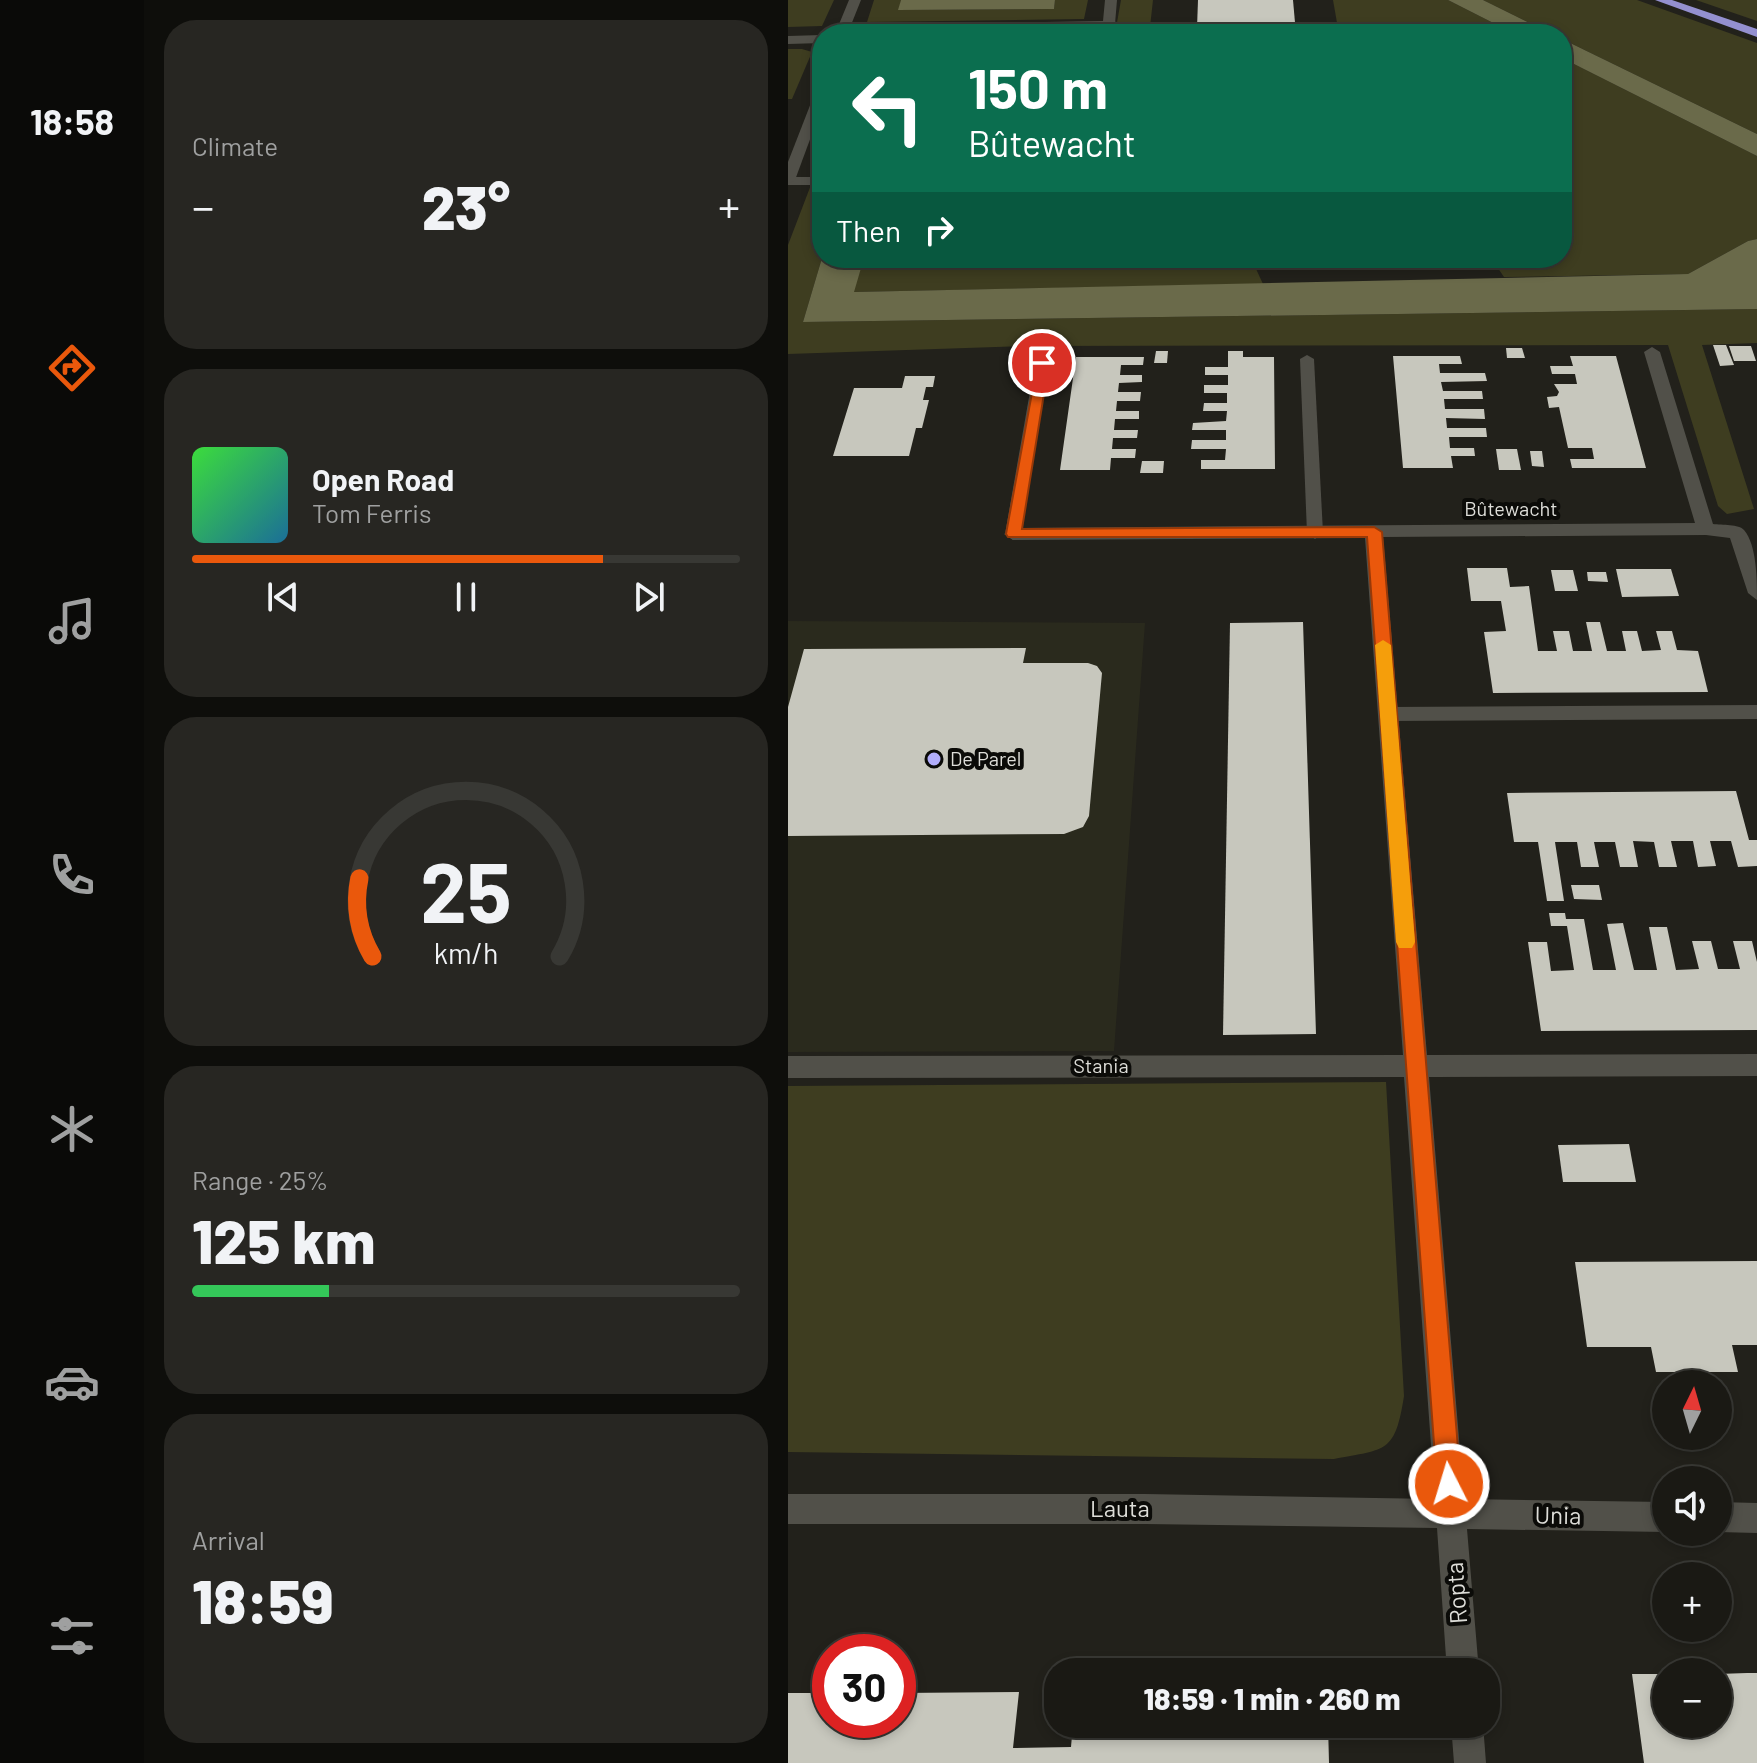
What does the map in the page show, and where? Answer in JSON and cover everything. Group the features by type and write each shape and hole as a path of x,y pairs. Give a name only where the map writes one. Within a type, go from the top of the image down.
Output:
{"highway":[{"path":"1661,0 1757,33"}],"street":[{"path":"845,24 855,0"},
{"path":"1109,24 1111,0"},
{"path":"788,40 812,39"},
{"path":"788,180 812,121"},
{"path":"1652,352 1706,529"},
{"path":"1757,527 1737,533 1757,593"},
{"name":"Bûtewacht","path":"1013,534 1706,529 1737,533"},
{"path":"1374,532 1451,1514"},
{"name":"Stania","path":"788,1067 1757,1065"},
{"name":"Lauta","path":"788,1509 1145,1509 1451,1514"},
{"name":"Unia","path":"1451,1514 1652,1517"},
{"name":"Ropta","path":"1451,1514 1462,1658"},
{"path":"1732,1517 1757,1518"},
{"path":"1468,1738 1470,1763"}],"lane":[{"path":"788,180 812,181"},
{"path":"1307,359 1315,533"},
{"name":"Bûtewacht","path":"1013,534 1042,363"},
{"path":"1388,714 1757,712"}],"shaded area":[{"path":"788,0 834,0 823,24 788,27"},
{"path":"874,0 901,0 899,10 1054,9 1055,0 1088,0 1084,19 867,22"},
{"path":"901,0 1055,0 1054,9 898,10"},
{"path":"1121,0 1153,0 1150,24 1117,24"},
{"path":"1333,0 1448,0 1495,24 1337,24"},
{"path":"1448,0 1483,0 1532,24 1495,24"},
{"path":"1483,0 1637,0 1757,43 1757,134 1572,44 1572,24 1532,24"},
{"path":"1696,0 1757,0 1757,21"},
{"path":"1572,44 1757,134 1757,156 1572,63"},
{"path":"788,49 812,52 792,99 788,99"},
{"path":"1572,63 1757,156 1757,239 1688,274 1504,277 1498,268 1572,268"},
{"path":"812,182 812,268 819,268 803,322 1757,309 1757,343 1702,345 1754,509 1727,514 1718,506 1668,345 1023,346 788,354 788,245"},
{"path":"1757,239 1757,309 803,322 819,268 861,268 854,292 1688,274"},
{"path":"861,268 1256,268 1263,284 853,292"},
{"path":"788,621 1145,623 1114,1051 788,1052"},
{"path":"1386,1082 1404,1396 1397,1428 1386,1445 1366,1453 1334,1459 788,1452 788,1086"}],"building":[{"path":"1198,0 1293,0 1295,24 1197,24"},
{"path":"930,268 1001,268 1001,270"},
{"path":"1713,345 1726,345 1734,365 1720,366"},
{"path":"1729,346 1751,346 1756,361 1734,361"},
{"path":"1506,348 1522,348 1525,358 1507,358"},
{"path":"1156,351 1168,351 1167,363 1154,363"},
{"path":"1228,351 1243,351 1243,357 1274,357 1275,469 1201,469 1201,460 1225,460 1226,449 1191,449 1192,440 1226,440 1226,430 1192,430 1193,423 1226,421 1227,411 1203,411 1204,403 1227,403 1227,393 1204,393 1204,385 1228,385 1228,375 1205,375 1205,367 1228,367"},
{"path":"1393,356 1460,356 1462,364 1439,364 1440,373 1485,373 1487,381 1441,382 1443,391 1482,391 1483,399 1444,399 1445,409 1484,409 1485,419 1446,418 1447,428 1486,428 1487,437 1449,437 1450,448 1474,448 1475,456 1451,456 1453,468 1403,468"},
{"path":"1570,356 1616,356 1646,468 1572,468 1570,459 1594,459 1592,448 1568,448 1559,407 1549,408 1547,397 1557,396 1559,392 1554,384 1577,384 1575,374 1552,374 1550,366 1573,366"},
{"path":"1076,357 1144,357 1143,365 1121,365 1120,375 1142,375 1142,382 1119,383 1118,392 1141,392 1140,401 1117,401 1116,411 1139,411 1139,419 1115,419 1114,430 1138,430 1137,438 1113,438 1112,449 1136,449 1135,458 1111,458 1110,470 1060,470"},
{"path":"905,376 935,376 933,387 926,387 923,400 929,400 922,428 916,428 909,456 833,456 854,388 902,388"},
{"path":"1496,449 1517,449 1521,470 1499,470"},
{"path":"1530,451 1542,451 1544,467 1532,466"},
{"path":"1142,461 1164,461 1163,473 1140,473"},
{"path":"1467,568 1507,568 1510,587 1529,586 1538,651 1557,651 1553,631 1569,631 1573,651 1592,651 1586,622 1600,622 1607,651 1626,651 1622,631 1637,631 1642,651 1661,650 1656,631 1672,631 1677,650 1698,651 1708,692 1493,693 1484,632 1506,631 1501,601 1471,601"},
{"path":"1616,569 1671,569 1679,596 1622,597"},
{"path":"1551,570 1573,570 1578,591 1555,591"},
{"path":"1587,572 1606,572 1608,582 1588,581"},
{"path":"1303,622 1316,1034 1223,1035 1230,623"},
{"path":"1026,648 1023,663 1088,663 1097,666 1102,673 1089,816 1083,827 1064,834 788,836 788,707 804,649"},
{"path":"1736,791 1749,840 1757,840 1757,866 1738,867 1731,841 1710,841 1716,866 1698,867 1693,841 1671,841 1677,867 1659,867 1654,842 1633,841 1638,867 1620,867 1615,842 1594,842 1599,867 1581,867 1577,842 1555,842 1564,901 1547,901 1538,842 1514,842 1507,793"},
{"path":"1571,885 1599,885 1602,900 1574,899"},
{"path":"1549,913 1565,913 1566,919 1584,919 1593,970 1616,970 1607,924 1623,923 1634,970 1657,970 1649,927 1667,927 1676,970 1699,969 1692,941 1711,941 1718,969 1740,969 1733,941 1752,941 1757,962 1757,1030 1541,1031 1528,942 1547,942 1551,971 1574,970 1567,926 1551,926"},
{"path":"1629,1144 1636,1182 1563,1182 1558,1145"},
{"path":"1757,1261 1757,1345 1732,1345 1738,1372 1656,1370 1651,1347 1587,1347 1575,1262"},
{"path":"1757,1673 1757,1763 1644,1763 1632,1674 1652,1674 1652,1738 1732,1738 1732,1674"},
{"path":"1019,1692 1013,1748 1071,1747 1072,1738 1328,1738 1329,1763 788,1763 788,1693 812,1693 812,1738 916,1738 916,1693"}],"slow traffic":[{"path":"1383,645 1406,942"}],"place":[{"name":"De Parel","path":"934,759"}],"route":[{"path":"1042,363 1013,534 1374,532 1449,1484"}]}
